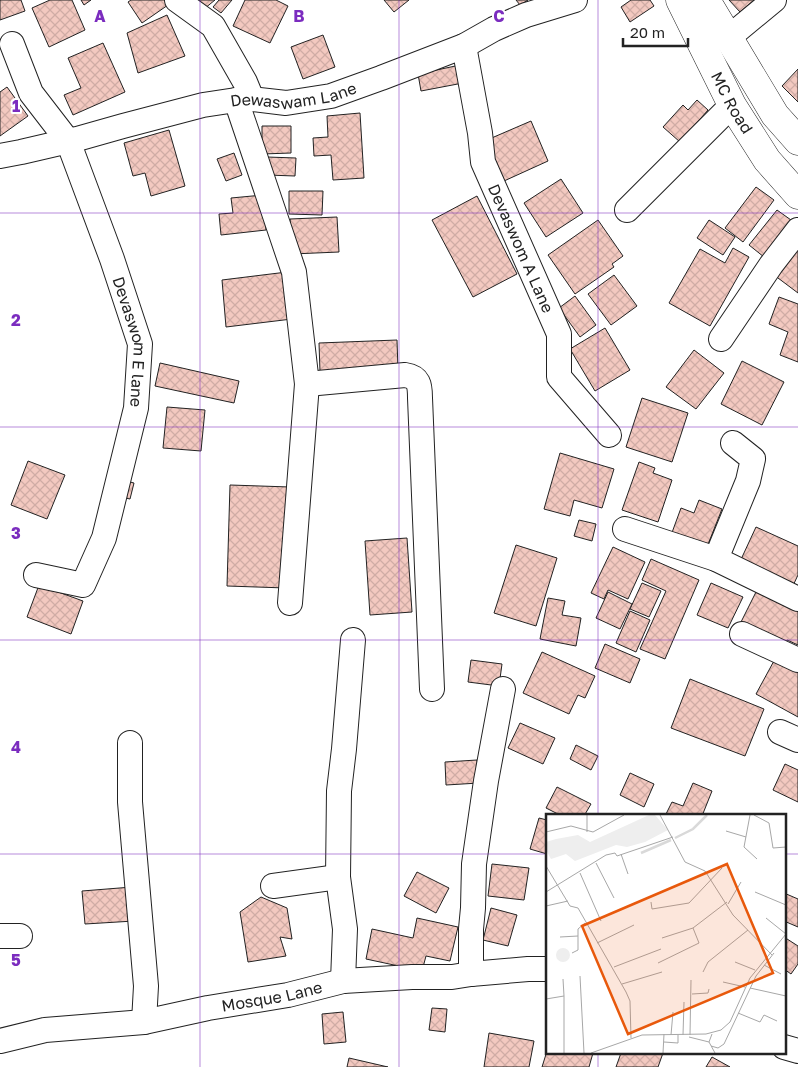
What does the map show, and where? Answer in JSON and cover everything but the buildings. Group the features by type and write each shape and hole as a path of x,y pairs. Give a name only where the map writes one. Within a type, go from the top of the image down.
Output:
{"main road":[{"name":"MC Road","path":"680,0 732,105 767,160 798,195"},
{"name":"MC Road","path":"706,0 775,114 798,141"}],"street":[{"path":"177,0 214,26 245,82 244,100 294,272 307,384 290,603"},
{"name":"Dewaswam Lane","path":"0,156 68,141 203,105 244,100 286,103 331,96 464,46 494,29 526,15 575,0"},
{"path":"728,38 774,0"},
{"path":"12,44 32,93 68,141"},
{"name":"Devaswom A Lane","path":"464,46 480,133 483,162 558,334 558,377 609,435"},
{"path":"628,210 732,105"},
{"name":"Devaswom E lane","path":"36,575 83,585 104,538 136,408 140,344 112,259 68,141"},
{"path":"721,339 771,265 798,230"},
{"path":"307,384 405,375 412,377 418,384 432,689"},
{"path":"716,559 748,481 753,459 733,443"},
{"path":"625,529 716,559 798,599"},
{"path":"742,634 798,660"},
{"path":"343,981 344,928 338,877 339,791 353,640"},
{"path":"471,974 474,864 486,781 503,689"},
{"path":"130,743 130,802 146,986 144,1022"},
{"path":"273,886 338,877"},
{"name":"Mosque Lane","path":"0,1041 45,1030 144,1022 288,994 343,981 452,977 528,969 546,969"}]}
